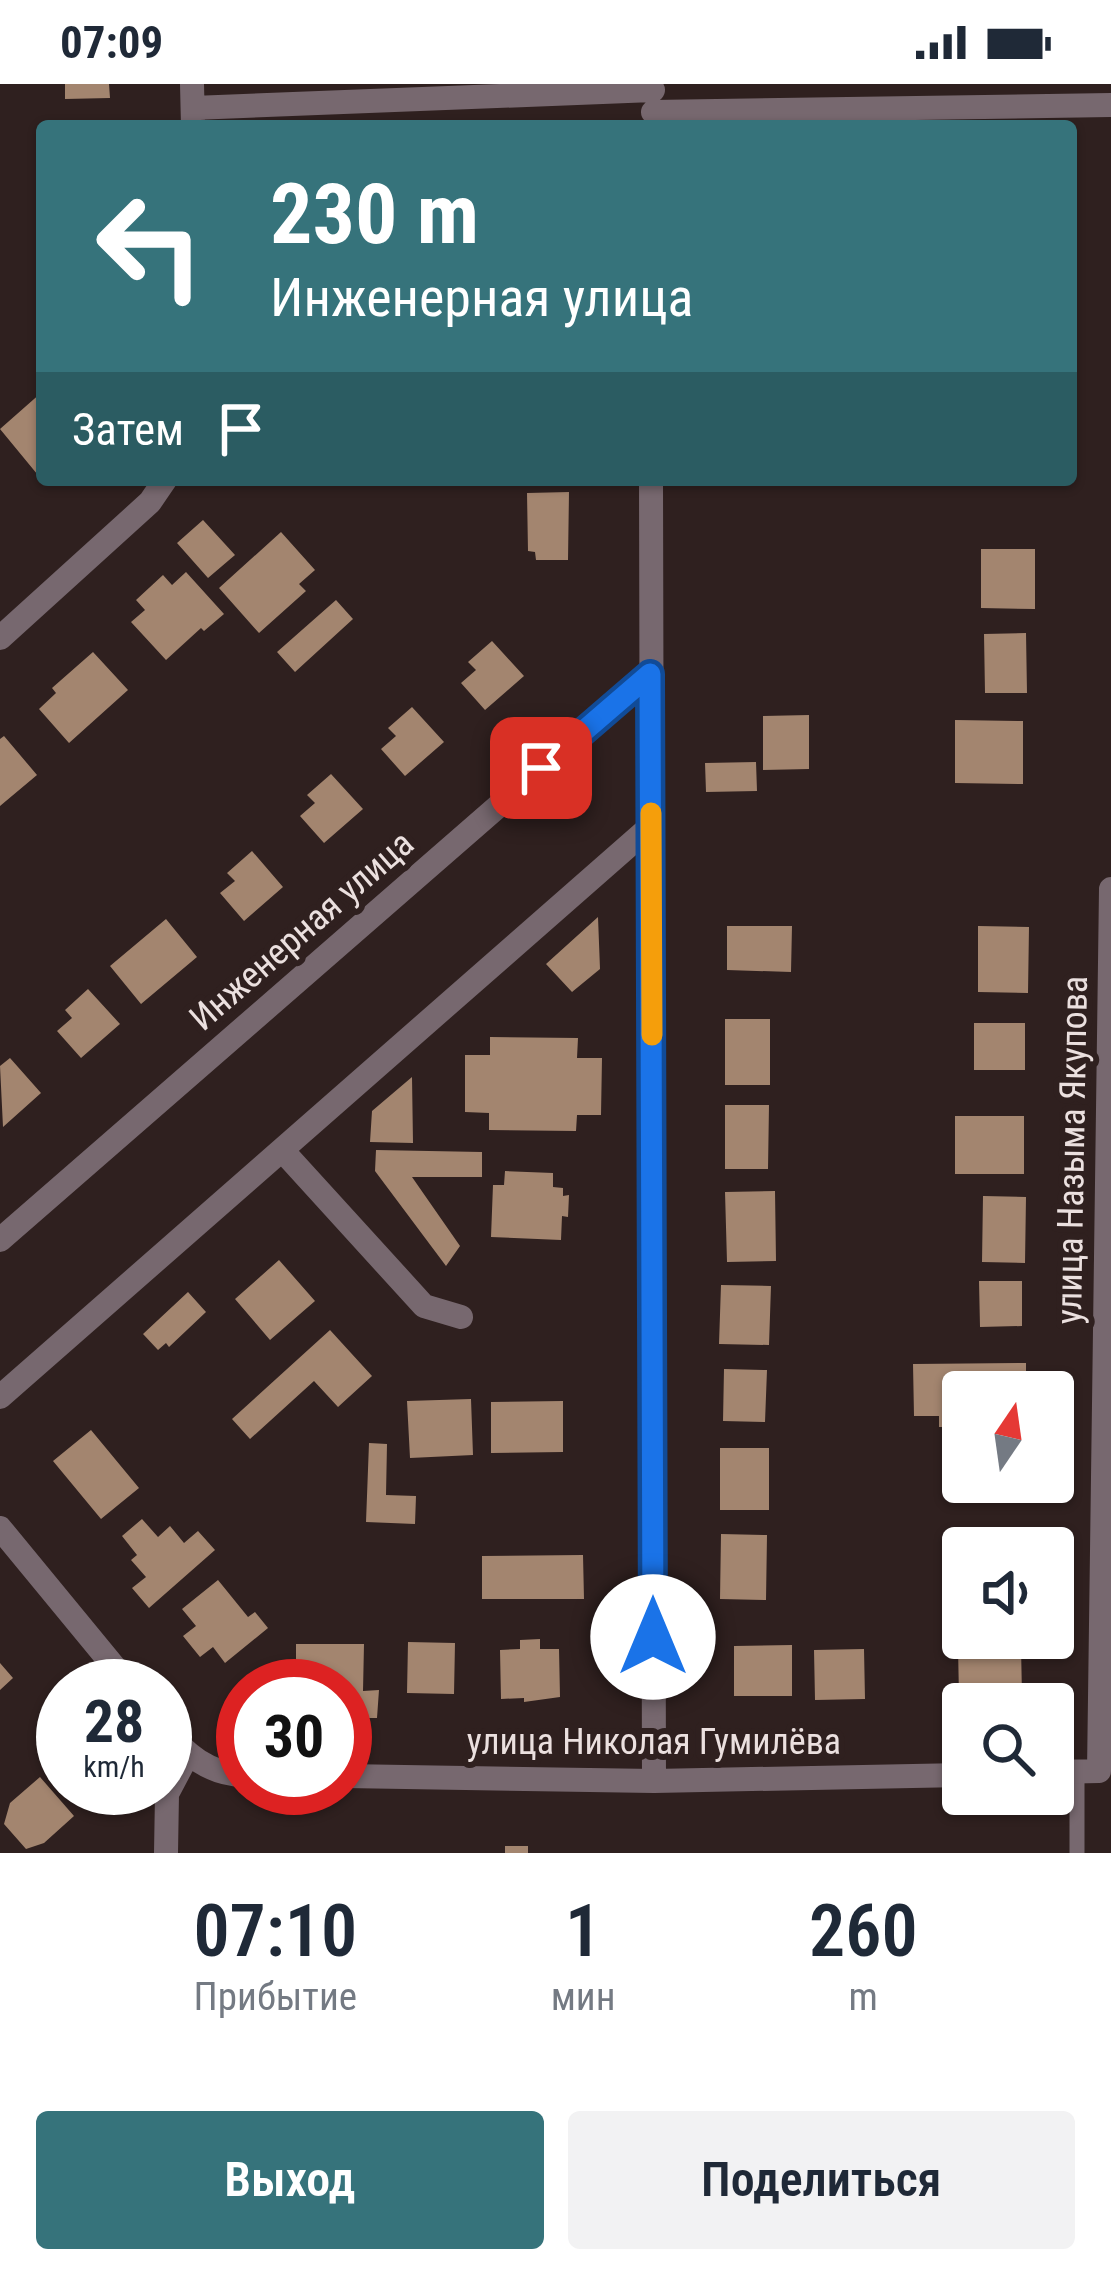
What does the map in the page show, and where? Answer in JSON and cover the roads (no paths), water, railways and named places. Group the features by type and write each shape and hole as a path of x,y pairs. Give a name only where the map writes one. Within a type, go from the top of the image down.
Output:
{"street":[{"path":"193,106 1111,105"},
{"path":"0,638 150,502 161,486"},
{"path":"651,486 653,1780"},
{"name":"Инженерная улица","path":"0,1240 650,674"},
{"path":"0,1397 651,826"},
{"name":"улица Назыма Якупова","path":"1076,1772 1111,890"},
{"path":"282,1150 424,1306 460,1317"},
{"path":"0,1528 108,1659"},
{"name":"улица Николая Гумилёва","path":"372,1776 653,1780 942,1775"},
{"path":"166,1853 167,1815"}],"lane":[{"path":"1076,1772 1077,1853"}]}
